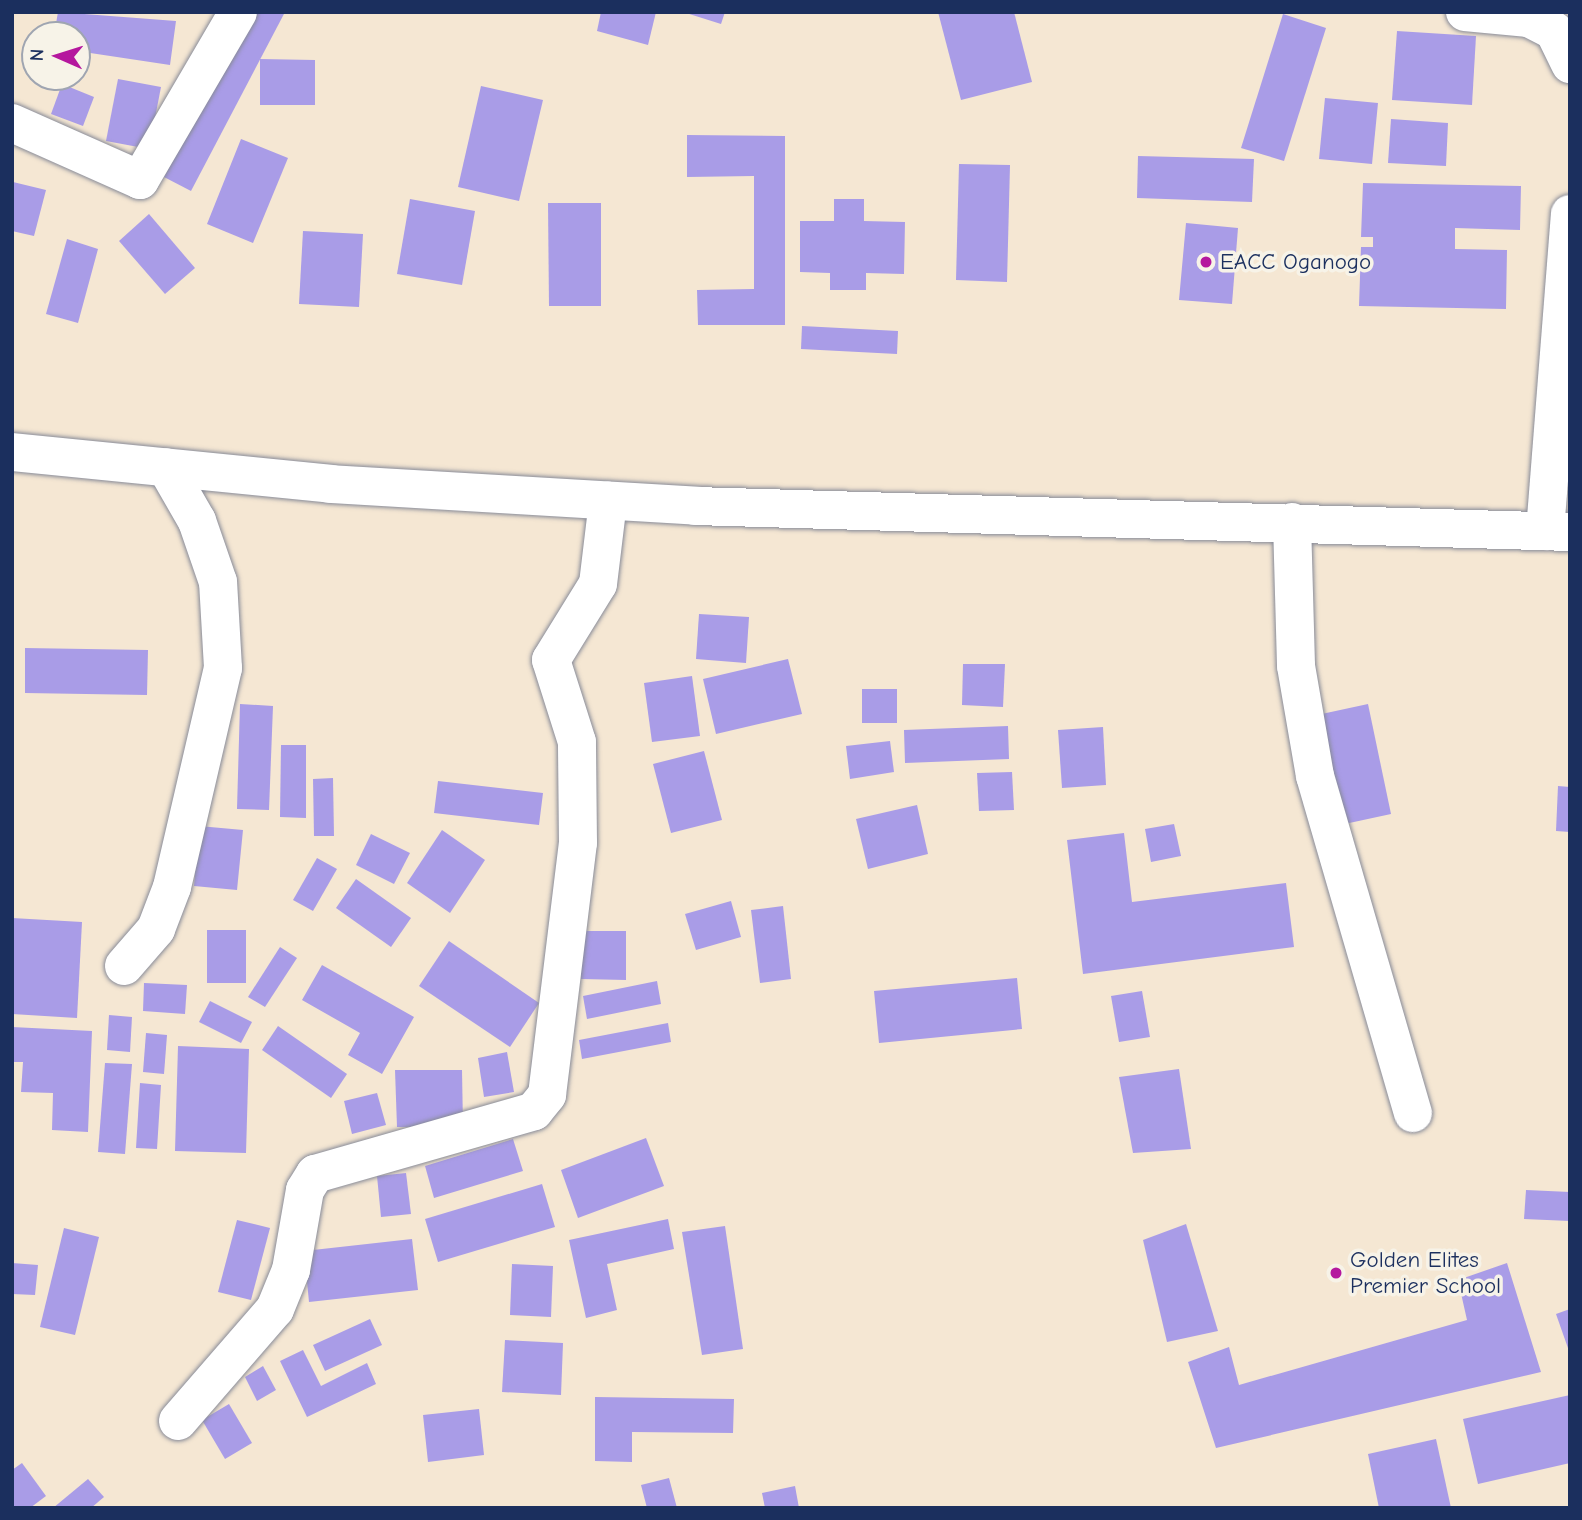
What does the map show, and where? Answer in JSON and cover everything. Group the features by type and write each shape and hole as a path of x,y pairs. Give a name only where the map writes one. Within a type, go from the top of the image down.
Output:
{"street":[{"path":"12,122 140,180 238,12"},
{"path":"1465,12 1529,19 1545,27 1570,64"},
{"path":"12,452 166,467 608,501 1557,532 1570,214"},
{"path":"124,966 156,929 172,887 223,668 218,582 197,521 166,467"},
{"path":"178,1421 275,1309 291,1269 305,1190 315,1174 534,1111 547,1094 578,843 578,742 551,660 598,584 608,501"},
{"path":"1292,522 1296,666 1315,776 1413,1113"}],"building":[{"path":"58,12 176,21 170,65 91,53 91,21 56,21"},
{"path":"251,12 285,12 191,191 164,177"},
{"path":"601,12 656,12 648,45 597,31"},
{"path":"683,12 725,12 721,24"},
{"path":"938,12 1014,12 1032,82 961,100"},
{"path":"1283,14 1326,28 1284,161 1241,148"},
{"path":"1397,31 1476,36 1472,105 1392,100"},
{"path":"260,59 315,60 315,105 260,105"},
{"path":"118,79 161,87 149,149 106,141"},
{"path":"481,86 543,100 519,201 458,187"},
{"path":"59,91 79,91 94,97 83,126 51,114"},
{"path":"1325,98 1378,103 1372,164 1319,159"},
{"path":"1391,119 1448,123 1446,166 1388,163"},
{"path":"687,135 785,136 785,325 698,325 697,290 754,289 754,176 687,177"},
{"path":"241,139 288,158 253,243 207,224"},
{"path":"1138,156 1254,159 1252,202 1137,198"},
{"path":"959,164 1010,165 1007,282 956,280"},
{"path":"13,182 46,190 34,236 12,231"},
{"path":"1363,183 1521,186 1520,230 1455,228 1455,249 1507,250 1506,309 1359,306 1361,247 1373,247 1373,237 1361,237"},
{"path":"410,199 475,211 462,285 397,274"},
{"path":"834,199 864,199 864,221 905,222 904,274 866,273 866,290 830,290 830,273 800,272 800,221 834,221"},
{"path":"548,203 601,203 601,306 549,306"},
{"path":"149,214 195,268 165,294 119,241"},
{"path":"1186,223 1238,228 1232,304 1179,300"},
{"path":"303,231 363,234 359,307 299,304"},
{"path":"67,239 98,249 78,323 46,314"},
{"path":"802,326 898,331 897,354 801,349"},
{"path":"699,614 749,617 746,663 696,659"},
{"path":"25,648 148,650 147,695 25,693"},
{"path":"788,659 802,714 716,734 703,679"},
{"path":"963,664 1005,664 1003,707 962,705"},
{"path":"692,676 700,736 652,742 644,683"},
{"path":"862,689 897,689 897,723 862,723"},
{"path":"240,704 273,706 269,810 237,809"},
{"path":"1368,704 1391,814 1340,825 1317,715"},
{"path":"1008,726 1009,759 905,763 904,730"},
{"path":"1103,727 1106,785 1062,788 1058,730"},
{"path":"890,741 894,772 850,779 846,746"},
{"path":"281,745 306,745 306,818 280,817"},
{"path":"704,751 722,820 671,833 653,764"},
{"path":"1012,772 1014,810 979,811 977,773"},
{"path":"333,778 334,836 314,836 313,779"},
{"path":"438,781 543,793 539,825 434,813"},
{"path":"1558,786 1570,787 1570,832 1556,831"},
{"path":"917,805 928,854 868,869 856,819"},
{"path":"1174,824 1181,856 1151,862 1145,829"},
{"path":"199,826 243,830 237,890 194,886"},
{"path":"442,830 485,860 450,913 407,883"},
{"path":"1124,833 1132,902 1286,883 1294,947 1083,974 1067,840"},
{"path":"371,834 410,853 394,884 356,865"},
{"path":"317,858 337,869 313,911 293,900"},
{"path":"356,879 411,918 391,947 336,908"},
{"path":"731,901 741,937 696,950 685,914"},
{"path":"783,906 791,979 760,983 751,910"},
{"path":"12,918 82,922 77,1018 12,1014"},
{"path":"207,930 246,930 246,983 207,983"},
{"path":"581,931 626,931 626,980 581,979"},
{"path":"449,941 539,1003 510,1047 419,986"},
{"path":"280,947 297,958 265,1007 248,997"},
{"path":"322,965 414,1017 382,1074 348,1055 360,1033 302,1000"},
{"path":"1017,978 1022,1029 879,1043 874,991"},
{"path":"657,981 661,1004 587,1019 583,996"},
{"path":"144,983 187,985 185,1014 143,1011"},
{"path":"1142,991 1150,1037 1119,1042 1111,996"},
{"path":"210,1001 252,1022 241,1043 199,1022"},
{"path":"109,1015 132,1017 130,1052 107,1050"},
{"path":"668,1023 671,1042 582,1059 579,1040"},
{"path":"278,1026 347,1074 331,1098 262,1050"},
{"path":"12,1027 92,1031 88,1132 52,1130 53,1093 21,1092 23,1062 12,1062"},
{"path":"146,1033 167,1035 164,1074 143,1072"},
{"path":"178,1046 249,1049 246,1153 175,1151"},
{"path":"507,1052 514,1092 484,1097 478,1058"},
{"path":"105,1063 132,1064 125,1154 98,1152"},
{"path":"1179,1069 1191,1149 1133,1153 1119,1077"},
{"path":"395,1070 462,1070 463,1127 397,1127"},
{"path":"140,1083 161,1085 157,1149 136,1148"},
{"path":"377,1093 386,1125 352,1134 344,1101"},
{"path":"646,1138 664,1186 578,1218 561,1170"},
{"path":"513,1139 523,1171 434,1198 425,1166"},
{"path":"406,1173 411,1214 381,1217 377,1176"},
{"path":"542,1184 555,1227 438,1262 425,1219"},
{"path":"1526,1190 1570,1192 1570,1221 1524,1219"},
{"path":"668,1219 674,1249 607,1264 617,1310 586,1318 569,1240"},
{"path":"237,1220 270,1228 251,1300 218,1292"},
{"path":"1186,1224 1218,1331 1167,1342 1143,1240"},
{"path":"725,1226 743,1349 702,1355 682,1232"},
{"path":"64,1228 99,1237 75,1335 40,1327"},
{"path":"412,1239 418,1290 309,1302 304,1251"},
{"path":"12,1263 38,1265 35,1295 12,1294"},
{"path":"1507,1263 1541,1372 1216,1448 1188,1362 1229,1347 1239,1385 1467,1320 1458,1280"},
{"path":"512,1264 553,1266 551,1317 510,1315"},
{"path":"1570,1309 1570,1351 1569,1351 1556,1314"},
{"path":"370,1319 382,1345 325,1371 313,1345"},
{"path":"505,1340 563,1343 561,1395 502,1392"},
{"path":"303,1350 321,1386 367,1363 376,1384 307,1417 280,1361"},
{"path":"263,1366 276,1390 257,1401 245,1377"},
{"path":"1570,1395 1570,1463 1478,1484 1463,1419"},
{"path":"595,1397 734,1399 733,1433 632,1432 632,1462 595,1461"},
{"path":"229,1404 252,1443 225,1459 202,1420"},
{"path":"479,1409 484,1455 428,1462 423,1415"},
{"path":"1436,1439 1451,1508 1379,1508 1368,1454"},
{"path":"22,1463 46,1496 30,1508 12,1508 12,1470"},
{"path":"669,1478 677,1508 647,1508 641,1485"},
{"path":"88,1479 104,1497 91,1508 53,1508"},
{"path":"795,1486 799,1508 765,1508 762,1493"}],"place":[{"name":"EACC Oganogo","path":"1206,262"},
{"name":"Golden Elites Premier School","path":"1336,1273"}]}
